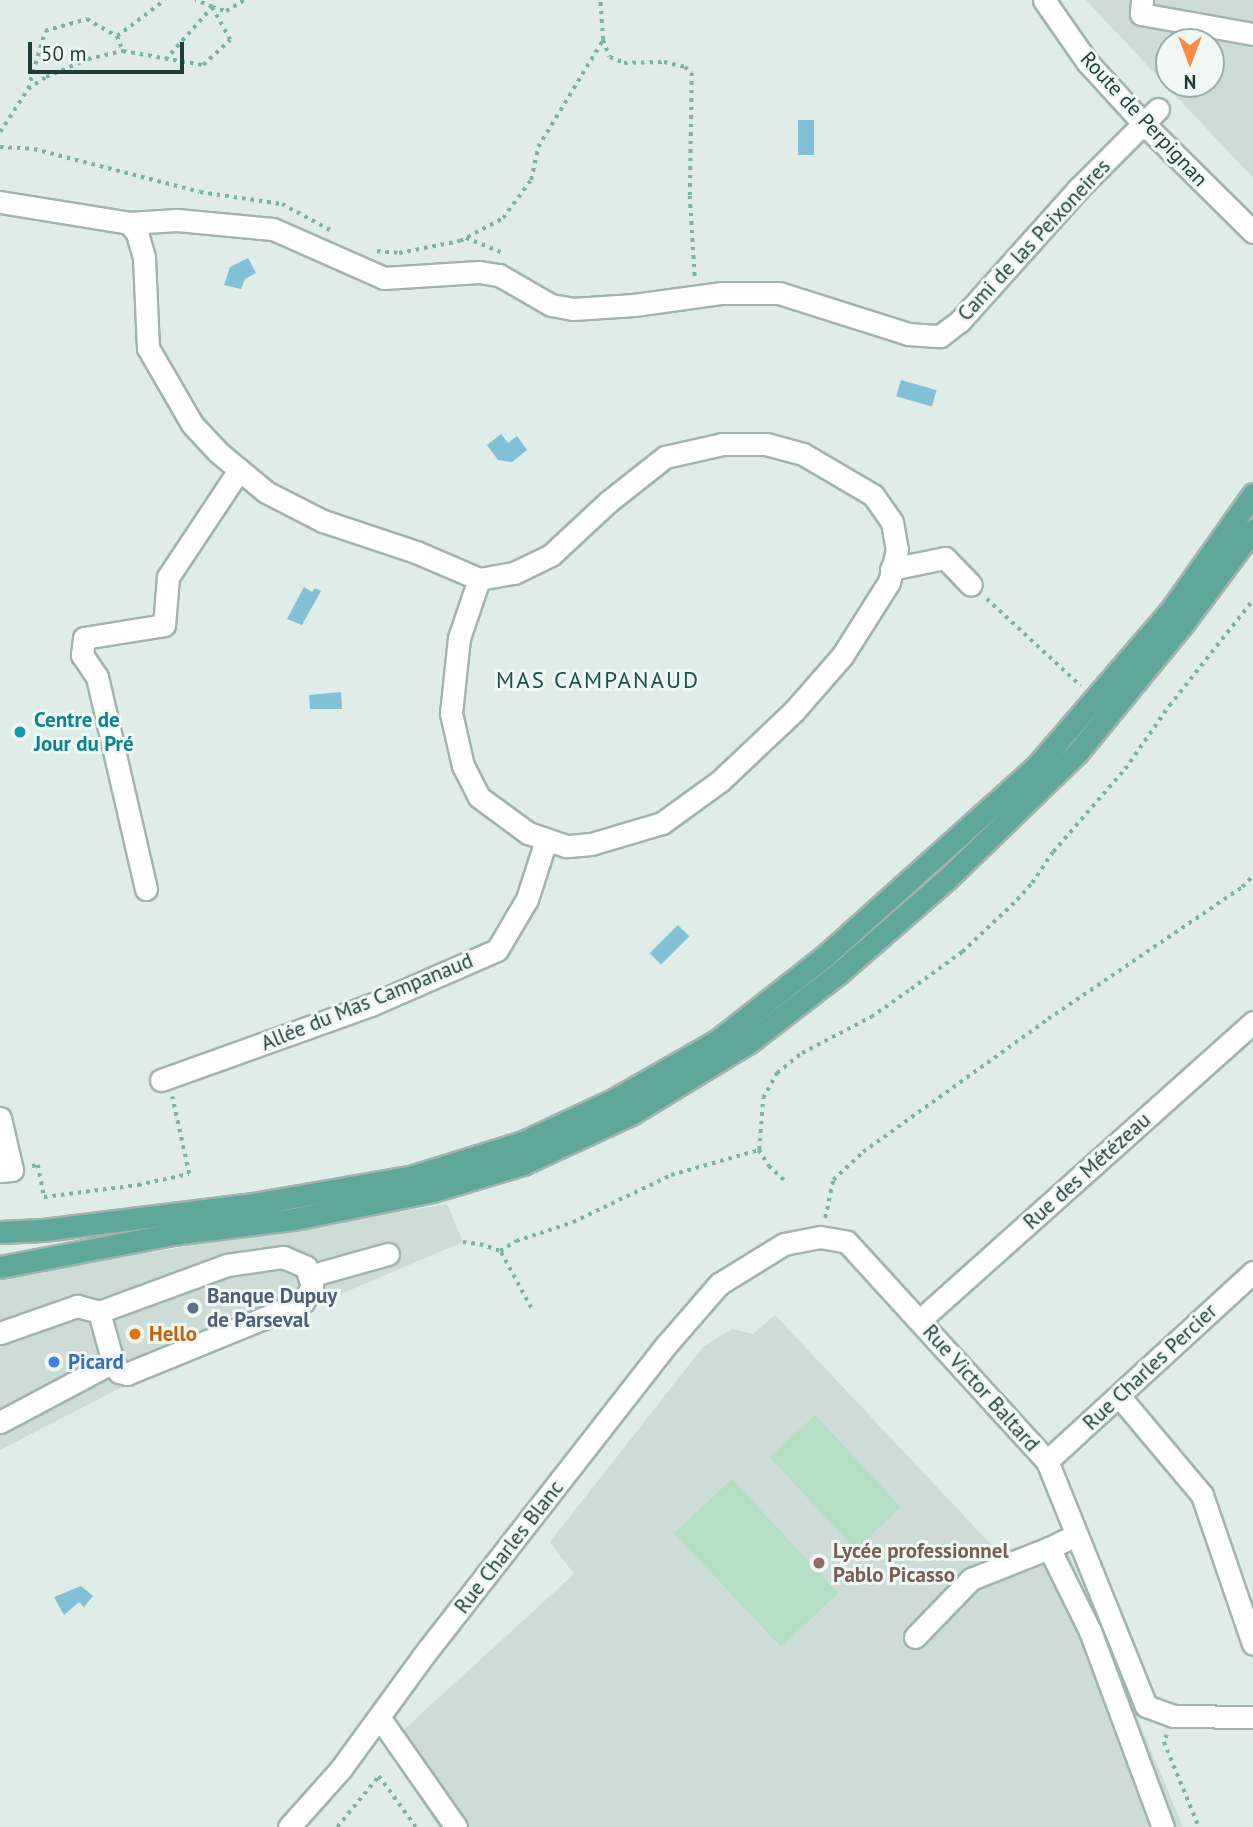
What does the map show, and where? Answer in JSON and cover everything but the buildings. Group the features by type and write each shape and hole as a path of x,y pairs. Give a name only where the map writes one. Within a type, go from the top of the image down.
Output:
{"main road":[{"path":"0,1232 43,1230 253,1204 410,1177 523,1142 613,1100 719,1040 825,956 1036,767 1171,610 1253,494"},
{"path":"0,1267 112,1244 294,1219 433,1191 523,1164 631,1114 748,1043 839,973 948,878 1078,752 1182,625 1253,530"}],"street":[{"name":"Route de Perpignan","path":"1044,0 1088,63 1150,116 1253,232"},
{"path":"1142,0 1141,14 1253,34"},
{"name":"Cami de las Peixoneires","path":"0,202 129,223 177,220 273,229 384,278 479,272 499,275 551,305 573,309 696,296 779,292 908,334 940,336 960,321 1078,189 1150,116"},
{"path":"129,223 137,233 144,257 148,348 192,424 266,492 323,521 416,552 479,579 514,573 551,555 608,502 665,457 722,444 766,444 803,454 873,495 892,522 897,550 889,582 842,656 794,711 720,781 662,823 591,844 566,846 528,833 479,797 463,766 452,713 459,638 479,579"},
{"path":"146,888 97,677 82,656 83,638 164,625 168,577 239,470"},
{"path":"891,569 946,558 971,585"},
{"name":"Allée du Mas Campanaud","path":"165,1079 370,1005 497,950 527,899 546,839"},
{"name":"Rue des Métézeau","path":"920,1320 1253,1022"},
{"path":"0,1118 6,1169"},
{"name":"Rue Victor Baltard","path":"735,1273 784,1244 820,1237 847,1242 1047,1461 1146,1706 1173,1716"},
{"path":"309,1276 388,1254"},
{"path":"0,1333 77,1306 99,1312 226,1265 283,1257 306,1267 312,1286 303,1302 127,1374 119,1372 113,1362 99,1312"},
{"name":"Rue Charles Percier","path":"1047,1461 1253,1272"},
{"name":"Rue Charles Blanc","path":"289,1827 340,1770 667,1343 719,1284 735,1273"},
{"path":"0,1422 113,1362"},
{"path":"1119,1396 1202,1495 1253,1644"},
{"path":"915,1637 971,1579 1076,1535"},
{"path":"1049,1548 1090,1631 1163,1827"},
{"path":"1173,1716 1253,1717"},
{"path":"379,1717 456,1827"}],"path":[{"path":"117,36 165,0"},
{"path":"195,0 226,11 244,0"},
{"path":"600,0 603,40 610,57 624,63 664,62 685,67 692,73 690,196 696,296"},
{"path":"28,89 46,77 88,60 123,51 203,65 230,40 212,7"},
{"path":"165,60 212,7"},
{"path":"0,132 28,89 45,31 87,19 117,36 123,51"},
{"path":"372,251 400,253 460,241 503,218 531,180 538,147 603,40"},
{"path":"0,147 34,149 200,192 282,204 337,235"},
{"path":"971,585 1095,700"},
{"path":"786,1182 769,1166 759,1150 763,1098 777,1073 802,1053 871,1017 911,989 962,952 1017,900 1053,852 1125,769 1169,706 1253,600"},
{"path":"820,1237 833,1180 863,1152 1059,1011 1242,887 1253,876"},
{"path":"6,1169 38,1165 44,1197 138,1185 189,1174 165,1079"},
{"path":"463,1242 500,1251 516,1241 573,1222 671,1175 759,1150"},
{"path":"500,1251 531,1308"},
{"path":"1173,1716 1164,1742 1199,1827"},
{"path":"337,1827 380,1776 416,1827"}],"shaded area":[{"path":"1086,0 1253,0 1253,178 1178,98 1225,98 1225,28 1155,28 1155,74"},
{"path":"447,1204 463,1242 120,1388 0,1450 0,1277"},
{"name":"Lycée professionnel Pablo Picasso","path":"775,1315 998,1552 1061,1535 1183,1827 439,1827 385,1747 574,1574 550,1542 703,1347 732,1329 753,1334"}],"green space":[{"path":"815,1415 901,1507 856,1549 770,1457"},
{"path":"732,1479 838,1593 781,1647 674,1533"}],"water":[{"path":"798,120 814,120 814,155 798,155"},
{"path":"248,258 256,273 245,279 241,289 224,285 230,267"},
{"path":"901,380 937,390 932,407 896,396"},
{"path":"501,434 508,443 517,436 527,450 512,462 498,460 487,445"},
{"path":"304,587 312,592 315,588 321,591 302,625 287,619"},
{"path":"341,692 342,709 310,709 309,695"},
{"path":"678,925 689,936 661,965 650,953"},
{"path":"81,1586 93,1596 84,1607 79,1602 64,1615 54,1597"}],"place":[{"name":"Centre de Jour du Pré","path":"20,732"},
{"name":"Banque Dupuy de Parseval","path":"193,1308"},
{"name":"Hello","path":"135,1334"},
{"name":"Picard","path":"54,1362"},
{"name":"Lycée professionnel Pablo Picasso","path":"819,1563"}],"district":[{"name":"MAS CAMPANAUD","path":"598,680"}]}
